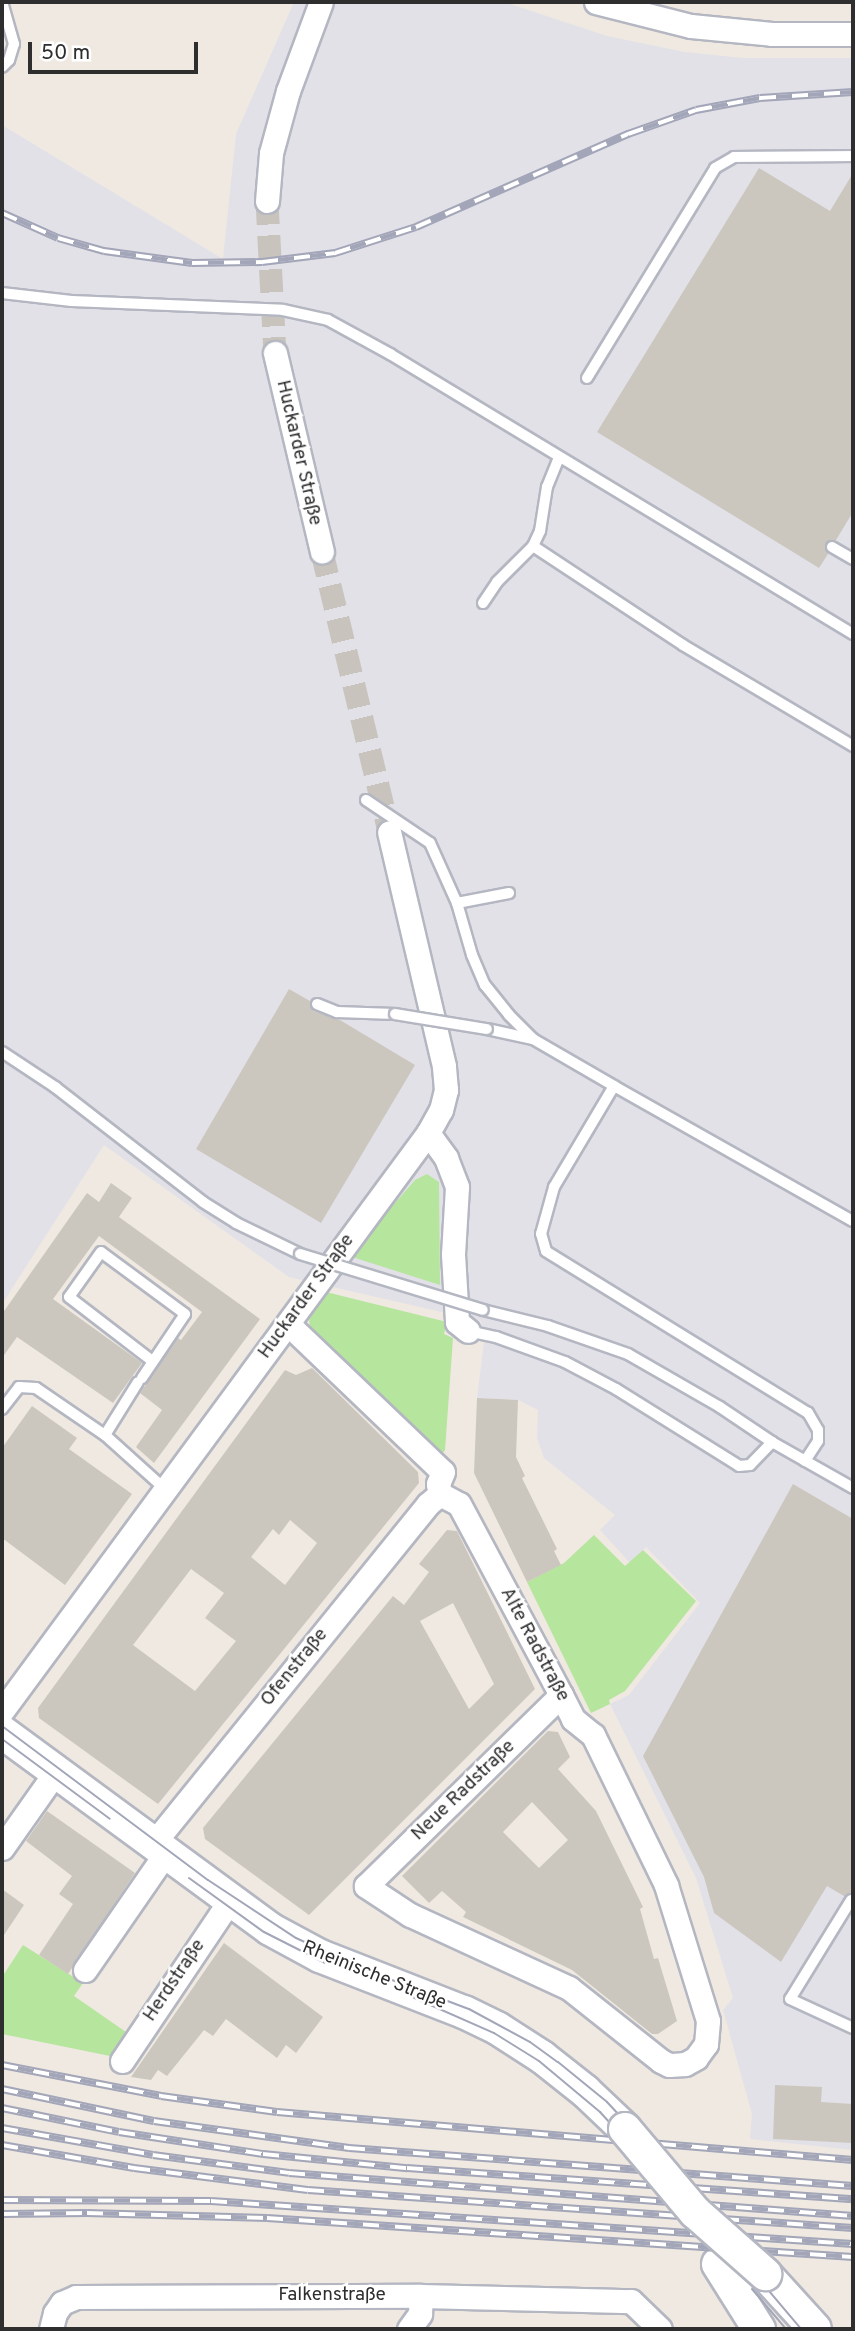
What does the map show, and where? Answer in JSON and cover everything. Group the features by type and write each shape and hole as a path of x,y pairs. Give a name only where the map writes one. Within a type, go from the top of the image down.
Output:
{"main road":[{"name":"Rheinische Straße","path":"2,1732 229,1902 270,1929 320,1956 464,2012 497,2028 542,2057 585,2091 625,2129 695,2212 765,2274 815,2329"},
{"name":"Rheinische Straße","path":"695,2212 722,2270 759,2329"}],"street":[{"path":"267,201 271,153 288,91 321,2"},
{"path":"596,2 648,16 713,28 772,34 853,34"},
{"name":"Huckarder Straße","path":"275,353 321,552"},
{"name":"Huckarder Straße","path":"2,1711 428,1133 441,1110 446,1090 444,1066 388,832"},
{"path":"428,1133 446,1158 457,1187 453,1254 457,1322 468,1331"},
{"path":"288,1324 443,1472 438,1484 440,1494"},
{"name":"Alte Radstraße","path":"440,1494 459,1504 573,1719 593,1735 666,1885 708,2021"},
{"name":"Ofenstraße","path":"85,1970 158,1849 428,1504 440,1494"},
{"name":"Neue Radstraße","path":"561,1695 366,1886 410,1915 480,1945 569,1989 653,2056 669,2065 679,2066 696,2058 706,2044 708,2021"},
{"path":"2,1848 55,1773"},
{"name":"Herdstraße","path":"122,2061 229,1902"},
{"path":"409,2329 420,2314 421,2295"},
{"name":"Falkenstraße","path":"51,2329 55,2313 62,2304 76,2297 421,2295 631,2301 660,2329"}],"lane":[{"path":"2,2 14,44 9,60 2,67"},
{"path":"587,378 715,168 734,157 853,156"},
{"path":"2,293 72,302 200,305 306,314 354,332 853,634"},
{"path":"483,603 496,582 533,546 540,531 547,487 559,458"},
{"path":"533,546 683,645 853,746"},
{"path":"832,547 853,559"},
{"path":"366,800 430,843 457,903 472,955 485,985 533,1039"},
{"path":"457,903 509,893"},
{"path":"317,1004 337,1012 395,1014 533,1039 853,1221"},
{"path":"2,1052 55,1087 203,1202 246,1228 300,1254 483,1310 548,1326 628,1354 720,1407 772,1443 853,1488"},
{"path":"614,1086 554,1187 541,1234 546,1251 808,1413 818,1430 818,1441 805,1461"},
{"path":"105,1435 151,1360 185,1314 102,1252 69,1297 151,1360"},
{"path":"468,1331 496,1336 565,1362 739,1466 750,1465 772,1443"},
{"path":"2,1409 19,1387 36,1388 105,1435 166,1490"},
{"path":"851,1900 790,1999 853,2028"}],"shaded area":[{"path":"294,2 504,2 607,36 685,52 743,58 853,58 853,2150 750,2139 752,2114 723,2010 733,1998 696,1878 610,1704 629,1695 700,1603 646,1547 630,1563 600,1530 615,1515 544,1458 537,1438 538,1410 518,1400 477,1398 484,1342 481,1321 289,1277 104,1145 2,1304 2,125 223,259 236,134"}],"green space":[{"path":"427,1174 439,1182 440,1285 349,1256 415,1180"},
{"path":"326,1292 447,1322 444,1334 453,1338 445,1450 442,1454 438,1454 310,1333 309,1316 319,1295"},
{"path":"594,1535 625,1566 643,1550 696,1601 625,1691 609,1700 610,1704 591,1713 527,1582 564,1563"},
{"path":"23,1945 83,1983 74,1996 126,2032 110,2056 2,2034 2,1977"}],"building":[{"path":"759,168 830,211 853,173 853,512 836,540 826,543 828,554 819,568 597,432"},
{"path":"289,989 310,1001 313,1011 340,1020 415,1065 321,1223 196,1149"},
{"path":"111,1183 132,1198 119,1217 260,1319 154,1463 136,1447 162,1410 140,1393 178,1338 181,1340 202,1312 99,1236 53,1299 142,1363 113,1403 17,1337 2,1358 2,1314 87,1193 99,1202"},
{"path":"312,1368 418,1472 419,1483 158,1804 39,1718 38,1708 285,1370 296,1375","holes":["290,1520 317,1543 285,1585 251,1557 273,1529 279,1535","191,1569 224,1593 205,1618 236,1641 195,1691 133,1645"]},
{"path":"477,1398 518,1400 516,1457 525,1476 522,1478 557,1549 554,1551 561,1565 527,1582 474,1473"},
{"path":"32,1406 77,1438 69,1449 132,1494 65,1585 2,1538 2,1448"},
{"path":"793,1484 853,1519 853,1893 844,1896 827,1886 781,1962 714,1913 704,1877 643,1756"},
{"path":"447,1530 457,1531 535,1689 309,1915 205,1839 203,1828 393,1596 404,1605 429,1572 419,1564","holes":["453,1603 494,1684 469,1709 420,1621"]},
{"path":"548,1731 558,1732 570,1757 558,1769 596,1811 643,1907 640,1909 654,1959 658,1958 677,2021 658,2034 652,2034 572,1970 463,1917 466,1912 442,1891 429,1903 402,1876","holes":["532,1802 568,1840 539,1868 503,1832"]},
{"path":"47,1811 135,1873 68,1974 39,1955 73,1904 59,1894 72,1876 26,1841"},
{"path":"2,1889 24,1905 2,1938"},
{"path":"224,1943 323,2017 296,2053 286,2045 277,2058 226,2019 213,2036 204,2030 167,2076 158,2070 151,2080 131,2077"},
{"path":"775,2085 822,2087 821,2102 853,2104 853,2143 773,2139"}],"tunnel":[{"path":"267,201 275,353"},
{"path":"322,552 389,832"}],"tram line":[{"path":"2,1726 208,1880 296,1938 363,1969 469,2009 530,2042 558,2062 607,2102 633,2130 801,2329"},
{"path":"2,1739 110,1819"},
{"path":"189,1878 264,1932 325,1963"},
{"path":"410,1996 494,2033 539,2061 600,2112 654,2171"},
{"path":"752,2289 786,2329"}],"railway":[{"path":"2,213 58,238 104,251 192,263 262,262 335,253 416,227 628,134 696,110 760,98 853,92"},
{"path":"2,2065 161,2096 277,2112 853,2160"},
{"path":"2,2089 154,2121 349,2148 853,2186"},
{"path":"2,2108 119,2132 263,2154 407,2168 853,2199"},
{"path":"2,2128 153,2155 289,2173 853,2216"},
{"path":"2,2145 134,2168 308,2190 853,2228"},
{"path":"2,2200 211,2201 853,2244"},
{"path":"2,2214 87,2213 267,2218 853,2257"}]}
